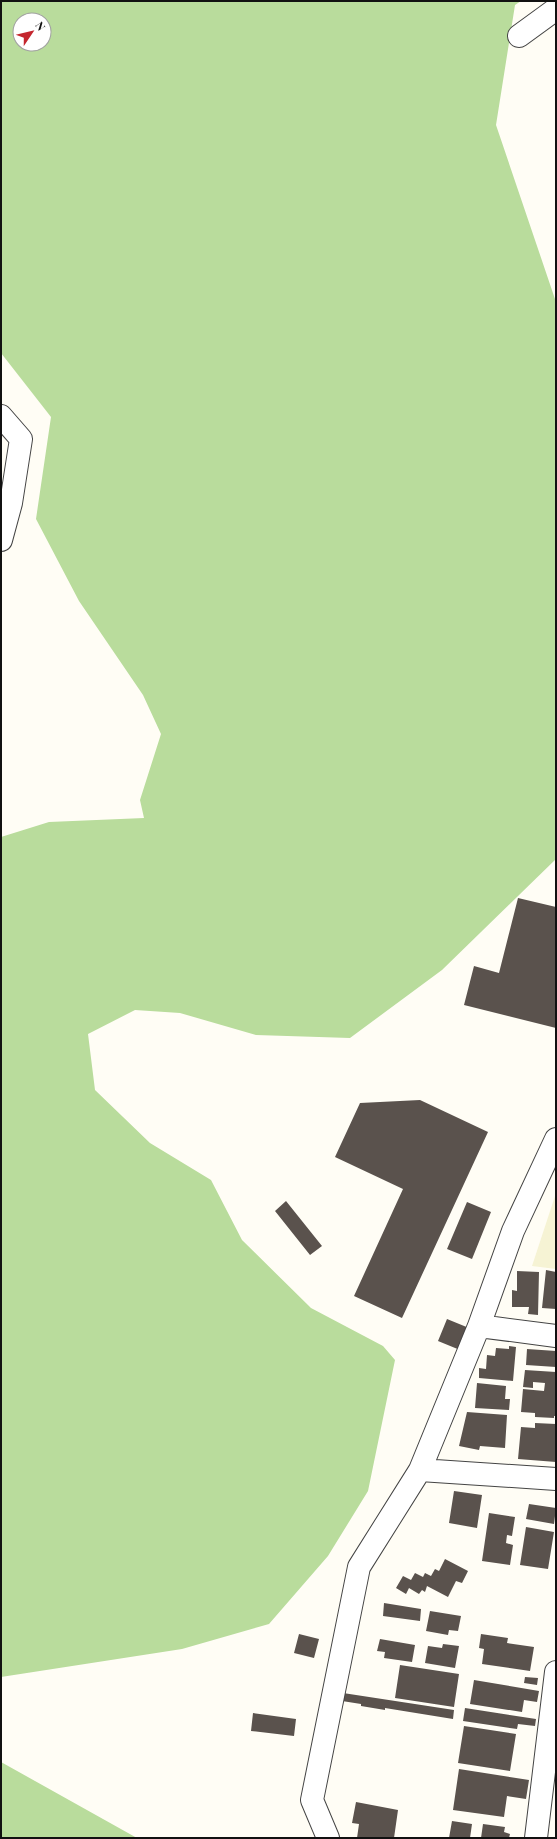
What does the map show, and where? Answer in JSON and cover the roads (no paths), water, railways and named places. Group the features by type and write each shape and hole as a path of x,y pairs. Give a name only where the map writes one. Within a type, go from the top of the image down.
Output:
{"street":[{"path":"520,36 556,9"},
{"path":"1,416 21,439 8,475 11,503 1,540"},
{"path":"328,1838 312,1800 359,1567 420,1470 479,1326 513,1231 556,1139"},
{"path":"479,1326 556,1336"},
{"path":"420,1470 556,1479"},
{"path":"536,1838 556,1672"}]}
